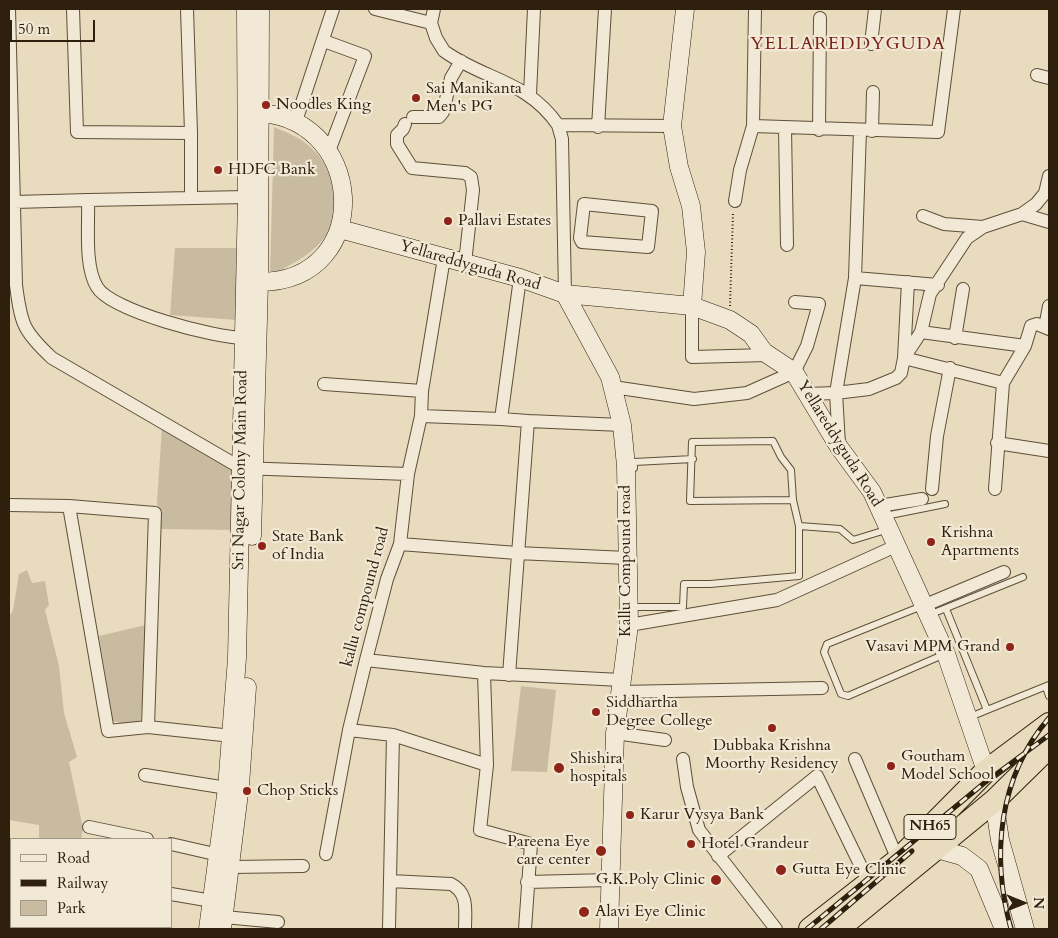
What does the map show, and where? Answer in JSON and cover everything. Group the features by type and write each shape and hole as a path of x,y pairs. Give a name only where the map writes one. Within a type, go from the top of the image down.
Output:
{"highway":[{"name":"NH65","path":"810,929 898,860 986,771 1049,724"},
{"name":"NH65","path":"838,929 994,802 1049,747"}],"street":[{"path":"9,9 14,202 12,237 20,319 31,338 52,358 248,467 408,474"},
{"path":"73,9 77,132 191,133"},
{"path":"187,9 191,198"},
{"name":"Sri Nagar Colony Main Road","path":"223,923 227,788 232,736 241,540 248,467 259,282 253,113 246,9"},
{"name":"Sri Nagar Colony Main Road","path":"208,929 212,901 225,861 246,712 248,467 244,338 246,197 260,9"},
{"path":"296,121 333,9"},
{"path":"375,9 394,11 431,22"},
{"path":"434,9 431,22 436,38 444,50 461,61 530,94 550,113 558,125 562,138 565,294"},
{"path":"530,94 534,9"},
{"path":"598,127 605,9"},
{"path":"685,9 672,126 679,166 691,206 696,252 692,306 692,357 768,355"},
{"path":"735,201 740,170 753,126 755,9"},
{"path":"871,44 874,9"},
{"path":"753,126 819,130 938,132 954,9"},
{"path":"819,130 820,18"},
{"path":"324,41 365,56 329,151"},
{"path":"461,61 451,78 443,112 434,119 409,121 397,135 397,144 412,168 465,173 471,177 473,190 465,263"},
{"path":"839,446 836,393 855,278 866,130 873,92"},
{"path":"253,113 279,115 296,121 329,151 341,174 344,190 340,229 330,248 310,268 288,279 259,282"},
{"path":"558,125 598,127 672,126"},
{"path":"785,128 787,244"},
{"path":"904,358 920,332 930,294 938,285 940,277 966,238 983,227 1022,214 1036,204 1045,193 1049,176"},
{"path":"14,202 246,197"},
{"path":"88,200 90,272 98,289 109,298 145,314 196,332 227,338 244,338"},
{"path":"585,204 652,212 647,248 582,242 580,235 583,206 585,204"},
{"path":"1022,214 1049,222"},
{"path":"564,216 582,217"},
{"path":"922,216 944,224 983,227"},
{"name":"Yellareddyguda Road","path":"340,229 520,278 565,294 692,306 730,320 751,334 768,355 794,372 839,446 872,492 898,545 946,654 986,771"},
{"path":"564,235 580,235"},
{"name":"kallu compound road","path":"326,854 350,730 366,660 387,580 400,544 408,474 421,416 422,390 444,258"},
{"path":"501,419 520,278"},
{"path":"855,278 938,285"},
{"path":"807,394 869,389 896,378 901,373 904,358 908,282"},
{"path":"954,338 963,289"},
{"name":"Kallu Compound road","path":"565,294 613,387 622,425 626,466 629,625 615,733 609,929"},
{"path":"613,387 694,399 747,393 794,372 807,346 818,304 795,302"},
{"path":"995,489 1003,383 1025,346 1032,326 1037,324 1047,328 1049,306"},
{"path":"920,332 1025,346"},
{"path":"904,358 950,368 1003,383"},
{"path":"932,489 937,436 950,368"},
{"path":"324,384 422,390"},
{"path":"421,416 622,425"},
{"path":"509,675 528,421"},
{"path":"997,443 1049,451"},
{"path":"884,517 922,499"},
{"path":"9,505 69,506 156,513 148,727"},
{"path":"69,506 108,731 148,727 232,736"},
{"path":"400,544 517,553 627,558"},
{"path":"629,625 777,600 898,545"},
{"path":"926,611 1004,572"},
{"path":"366,660 621,686 822,688"},
{"path":"484,673 487,765 480,830 531,844 525,929"},
{"path":"350,730 393,735 487,765"},
{"path":"615,733 665,740"},
{"path":"393,735 395,929"},
{"path":"682,758 687,787 699,830 776,929"},
{"path":"855,759 898,860"},
{"path":"145,775 227,788"},
{"path":"718,856 817,776 869,883"},
{"path":"994,802 1000,840 1024,929"},
{"path":"89,827 142,838"},
{"path":"172,844 225,861 303,866"},
{"path":"937,849 962,856 979,869 1004,929"},
{"path":"527,882 610,880"},
{"path":"389,929 394,881"},
{"path":"394,881 451,884 460,888 464,894 466,906 465,929"},
{"path":"172,894 212,901"},
{"path":"223,923 278,922"}],"lane":[{"path":"693,459 634,462 634,607 683,607 684,584 702,585 799,576 798,526 793,500 791,470 781,457 773,441 692,442 693,459 690,501 793,500"},
{"path":"798,526 840,529 853,540 884,517 945,504"},
{"path":"946,654 848,696 841,694 824,652 827,644 926,611 946,609 1023,577"},
{"path":"946,609 987,710"},
{"path":"968,718 1047,686 1049,696"}],"path":[{"path":"730,320 735,201"}],"green space":[{"path":"274,127 292,135 316,152 329,171 336,192 337,203 332,225 321,242 297,261 270,275"},
{"path":"175,248 236,248 237,320 170,315"},
{"path":"162,426 237,467 233,530 161,529 157,503"},
{"path":"27,570 32,583 45,581 49,605 45,610 59,666 64,713 77,757 69,762 83,828 81,838 39,838 39,825 9,820 9,614 13,610 19,574"},
{"path":"146,625 145,676 140,728 113,721 99,636"},
{"path":"521,686 556,690 547,772 511,771"}],"railway":[{"path":"1011,929 1001,874 1003,819 1009,792 1019,766 1032,741 1049,718"},
{"path":"807,929 983,784 1049,735"},
{"path":"821,929 912,851"}],"place":[{"name":"Sai Manikanta Men's PG","path":"416,98"},
{"name":"Noodles King","path":"266,105"},
{"name":"HDFC Bank","path":"218,170"},
{"name":"Pallavi Estates","path":"448,221"},
{"name":"Krishna Apartments","path":"931,542"},
{"name":"State Bank of India","path":"262,546"},
{"name":"Vasavi MPM Grand","path":"1010,647"},
{"name":"Siddhartha Degree College","path":"596,712"},
{"name":"Dubbaka Krishna Moorthy Residency","path":"772,728"},
{"name":"Goutham Model School","path":"891,766"},
{"name":"Shishira hospitals","path":"559,768"},
{"name":"Chop Sticks","path":"247,791"},
{"name":"Karur Vysya Bank","path":"630,815"},
{"name":"Hotel Grandeur","path":"691,844"},
{"name":"Pareena Eye care center","path":"601,851"},
{"name":"Gutta Eye Clinic","path":"781,870"},
{"name":"G.K.Poly Clinic","path":"716,880"},
{"name":"Alavi Eye Clinic","path":"584,912"}],"district":[{"name":"YELLAREDDYGUDA","path":"848,45"}]}
